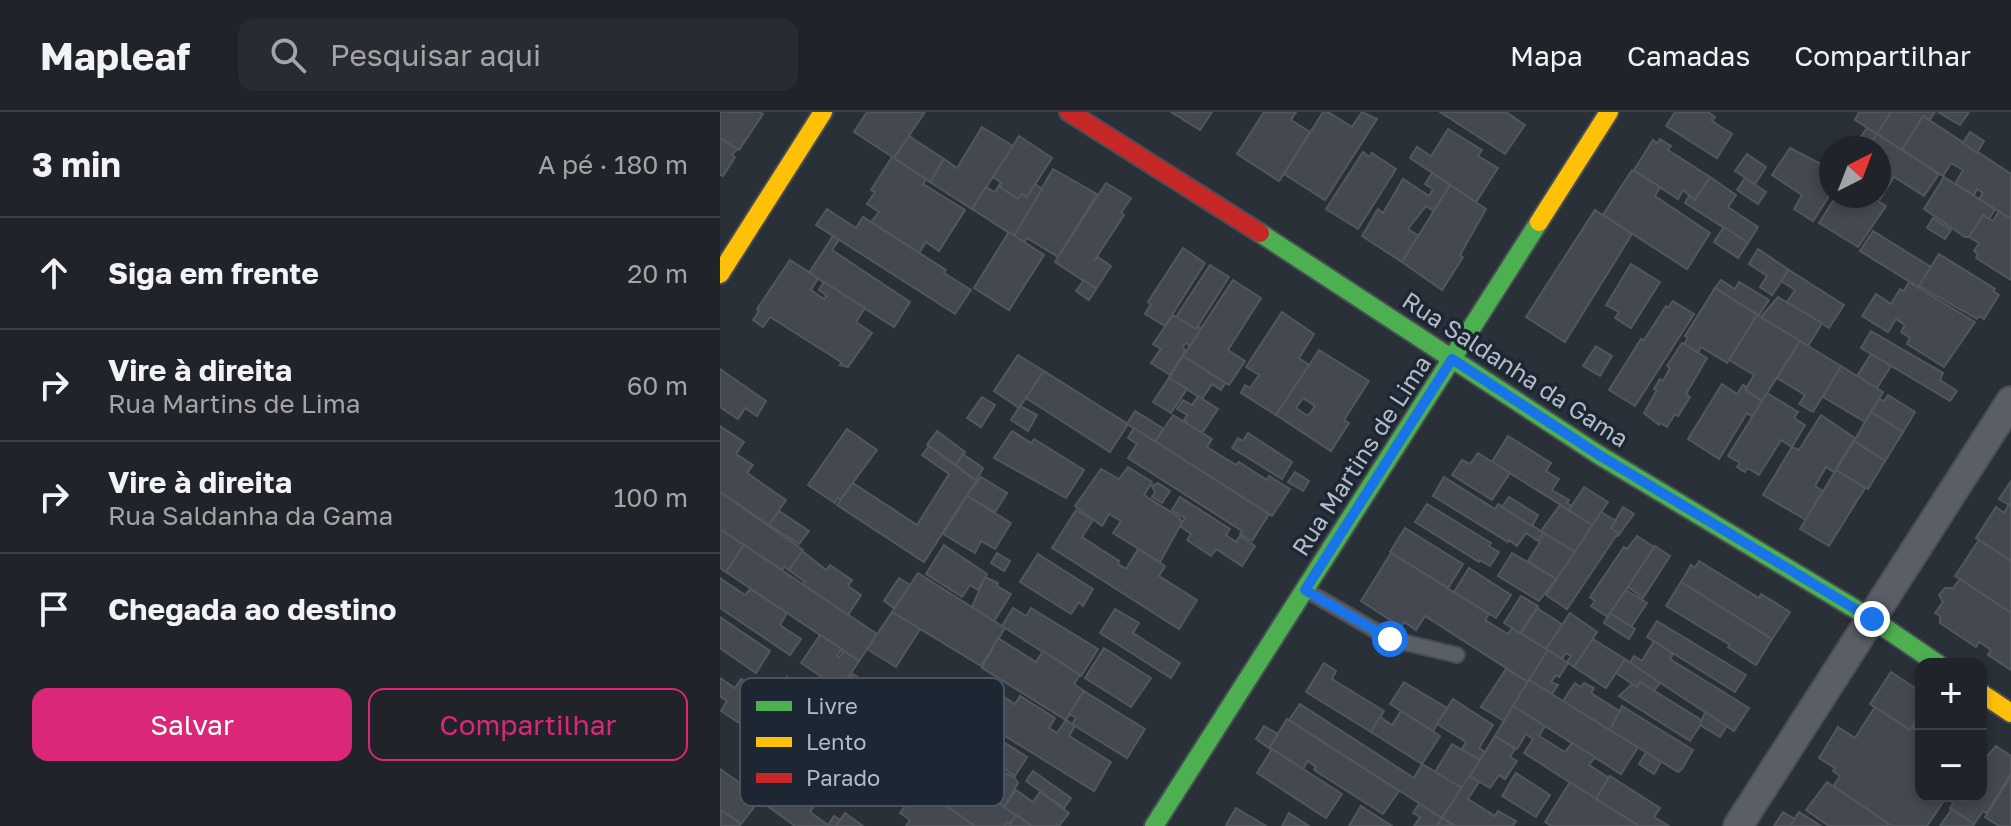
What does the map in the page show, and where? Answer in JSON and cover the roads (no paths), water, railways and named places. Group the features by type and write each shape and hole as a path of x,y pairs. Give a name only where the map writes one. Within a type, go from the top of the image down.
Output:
{"street":[{"path":"720,274 823,112"},
{"name":"Rua Saldanha da Gama","path":"1069,112 1316,268 1599,455 1872,619 1929,658"},
{"name":"Rua Martins de Lima","path":"1154,826 1609,112"},
{"path":"1738,826 2011,401"},
{"path":"1987,697 2011,713"}],"lane":[{"path":"1305,590 1390,639 1457,655"}]}
